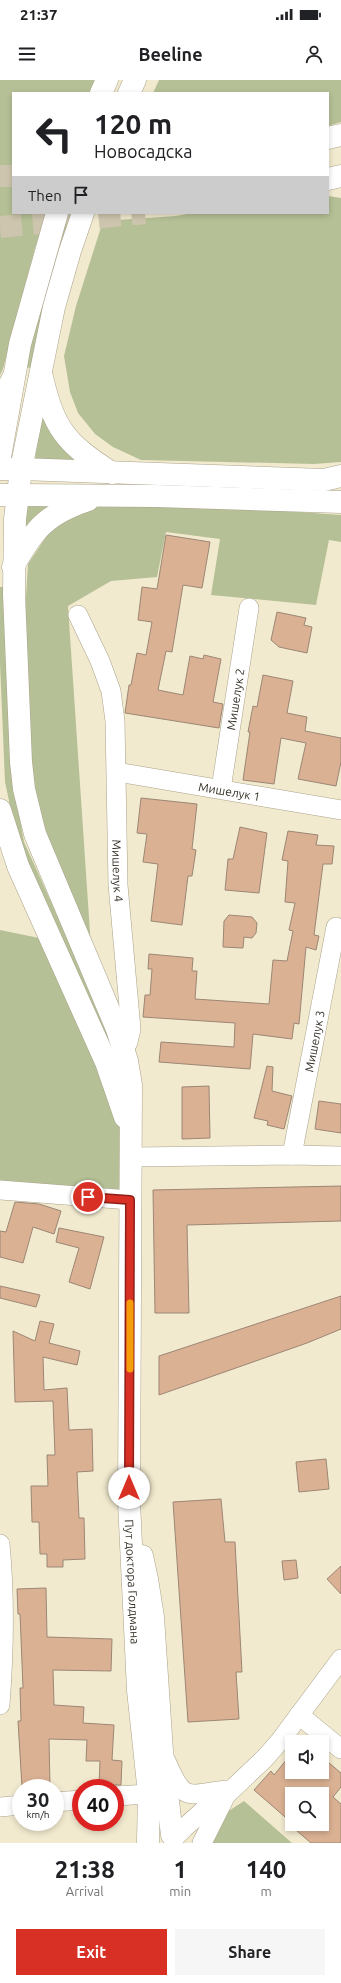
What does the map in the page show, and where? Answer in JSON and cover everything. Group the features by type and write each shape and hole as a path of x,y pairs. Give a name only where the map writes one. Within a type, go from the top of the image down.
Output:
{"main road":[{"path":"101,92 107,80"},
{"path":"129,92 135,80"},
{"path":"329,179 341,176"},
{"path":"329,189 341,191"},
{"path":"0,457 20,344 57,214"},
{"path":"83,214 70,251 54,307 41,373 11,469 9,495 14,519 13,567 21,762 28,811 44,860 88,957 124,1050 131,1085 130,1131"},
{"path":"41,373 54,418 63,433 90,458 112,473"},
{"path":"0,402 13,378"},
{"path":"11,469 324,480 341,476"},
{"path":"9,495 102,495 341,502"},
{"path":"13,567 28,541 46,520 54,514 102,495"},
{"path":"0,810 18,866 106,1062 130,1131"},
{"name":"Пут доктора Голдмана","path":"130,1131 130,1517 138,1690 148,1794 148,1842"},
{"path":"130,1517 144,1563 150,1595 162,1751 178,1838 164,1834 148,1842"}],"street":[{"name":"Мишелук 2","path":"221,790 249,608"},
{"name":"Мишелук 4","path":"78,615 100,661 111,691 116,721 118,885 132,1029 124,1050"},
{"name":"Мишелук 1","path":"117,772 341,810"},
{"name":"Мишелук 3","path":"292,1155 336,927"},
{"path":"131,1157 292,1155 341,1156"},
{"path":"0,1190 130,1200"},
{"path":"0,1544 2,1563 2,1675 0,1705"},
{"path":"178,1838 184,1828 213,1802 228,1792 265,1758 280,1741 341,1659"},
{"path":"299,1715 341,1749"},
{"path":"162,1751 175,1781 182,1791 187,1794 197,1796 228,1792"},
{"path":"202,1843 228,1792"},
{"path":"124,1795 148,1794"},
{"path":"0,1807 12,1806"}],"green space":[{"path":"0,80 102,80 96,92 12,92 12,214 48,214 35,248 3,369 0,375"},
{"path":"159,80 341,80 341,122 329,126 329,92 153,92"},
{"path":"329,196 341,198 341,462 314,464 141,460 113,447 95,434 78,413 70,392 64,356 76,306 103,221 187,214 329,214"},
{"path":"68,214 73,214 31,368 25,367 56,247"},
{"path":"41,407 55,440 82,463 35,459"},
{"path":"118,499 341,515 341,542 329,540 316,605 211,595 220,539 166,532 157,577 111,581 68,606 91,947 53,854 33,788 24,629 28,564 50,531 70,515"},
{"path":"24,504 55,506 24,532"},
{"path":"0,587 4,587 13,781 24,842 108,1028 112,1056 18,843 5,782 0,663"},
{"path":"0,930 44,939 124,1133 124,1196 0,1187"},
{"path":"244,1801 292,1843 209,1843 224,1814"}],"building":[{"path":"166,535 210,542 202,588 183,585 172,652 166,651 158,690 183,695 190,656 203,659 204,655 221,659 213,702 223,704 219,728 125,713 129,685 131,685 137,653 146,655 152,622 138,620 142,587 157,589"},
{"path":"277,612 306,618 304,625 312,627 307,653 279,647 271,640"},
{"path":"263,675 293,681 287,713 307,717 305,731 341,738 341,762 336,786 298,779 306,743 281,738 274,784 243,780 250,732 248,732 253,706 257,707"},
{"path":"141,798 197,804 192,849 196,850 192,876 188,876 182,925 151,921 158,864 143,862 147,834 137,833"},
{"path":"240,827 267,833 259,893 225,890 228,859 233,859"},
{"path":"288,831 318,835 316,845 334,846 332,864 323,864 314,935 319,936 316,950 306,947 299,1024 294,1023 292,1039 253,1034 250,1069 159,1062 161,1042 234,1047 235,1023 143,1017 145,995 150,995 152,969 148,969 149,954 193,958 192,971 197,971 195,999 269,1004 273,960 287,961 293,931 289,930 295,903 285,902 288,861 282,860"},
{"path":"229,915 252,917 257,923 256,933 252,938 244,937 243,948 223,947 224,921"},
{"path":"267,1066 273,1067 272,1091 292,1096 284,1129 267,1125 268,1121 254,1118"},
{"path":"209,1086 210,1138 182,1139 182,1087"},
{"path":"319,1101 341,1104 341,1133 315,1129"},
{"path":"341,1186 341,1221 187,1225 189,1313 155,1313 153,1190"},
{"path":"15,1202 39,1204 61,1211 54,1234 33,1227 23,1263 0,1257 0,1231 6,1232"},
{"path":"59,1228 104,1237 90,1289 69,1282 79,1248 56,1242"},
{"path":"0,1286 40,1295 36,1307 0,1298"},
{"path":"341,1296 341,1329 307,1343 159,1395 159,1356"},
{"path":"40,1321 54,1324 49,1343 80,1351 77,1365 43,1357 44,1390 67,1388 69,1430 92,1429 93,1471 77,1472 79,1518 84,1518 85,1559 63,1560 63,1567 47,1567 47,1554 40,1554 39,1522 32,1522 31,1486 48,1486 47,1455 55,1455 53,1401 15,1402 13,1331 35,1341"},
{"path":"326,1459 329,1489 299,1492 296,1462"},
{"path":"221,1499 225,1542 235,1542 242,1672 236,1672 239,1719 188,1722 173,1502"},
{"path":"296,1560 298,1578 284,1580 282,1561"},
{"path":"341,1566 341,1594 327,1579"},
{"path":"46,1588 47,1637 112,1639 111,1671 53,1670 54,1705 84,1707 83,1723 114,1725 112,1760 122,1761 121,1779 99,1779 100,1761 86,1761 87,1740 49,1739 50,1779 22,1779 18,1721 21,1721 20,1688 23,1688 20,1614 18,1614 17,1589"},
{"path":"285,1762 285,1779 329,1779 329,1763 341,1773 341,1787 333,1797 341,1804 341,1843 311,1843 297,1831 329,1831 329,1787 285,1787 285,1817 254,1790 271,1771 274,1775"}],"tunnel":[{"path":"0,176 12,176"},
{"path":"0,227 135,214"}],"slow traffic":[{"path":"130,1303 130,1369"}],"route":[{"path":"88,1197 130,1200 129,1488"}]}
